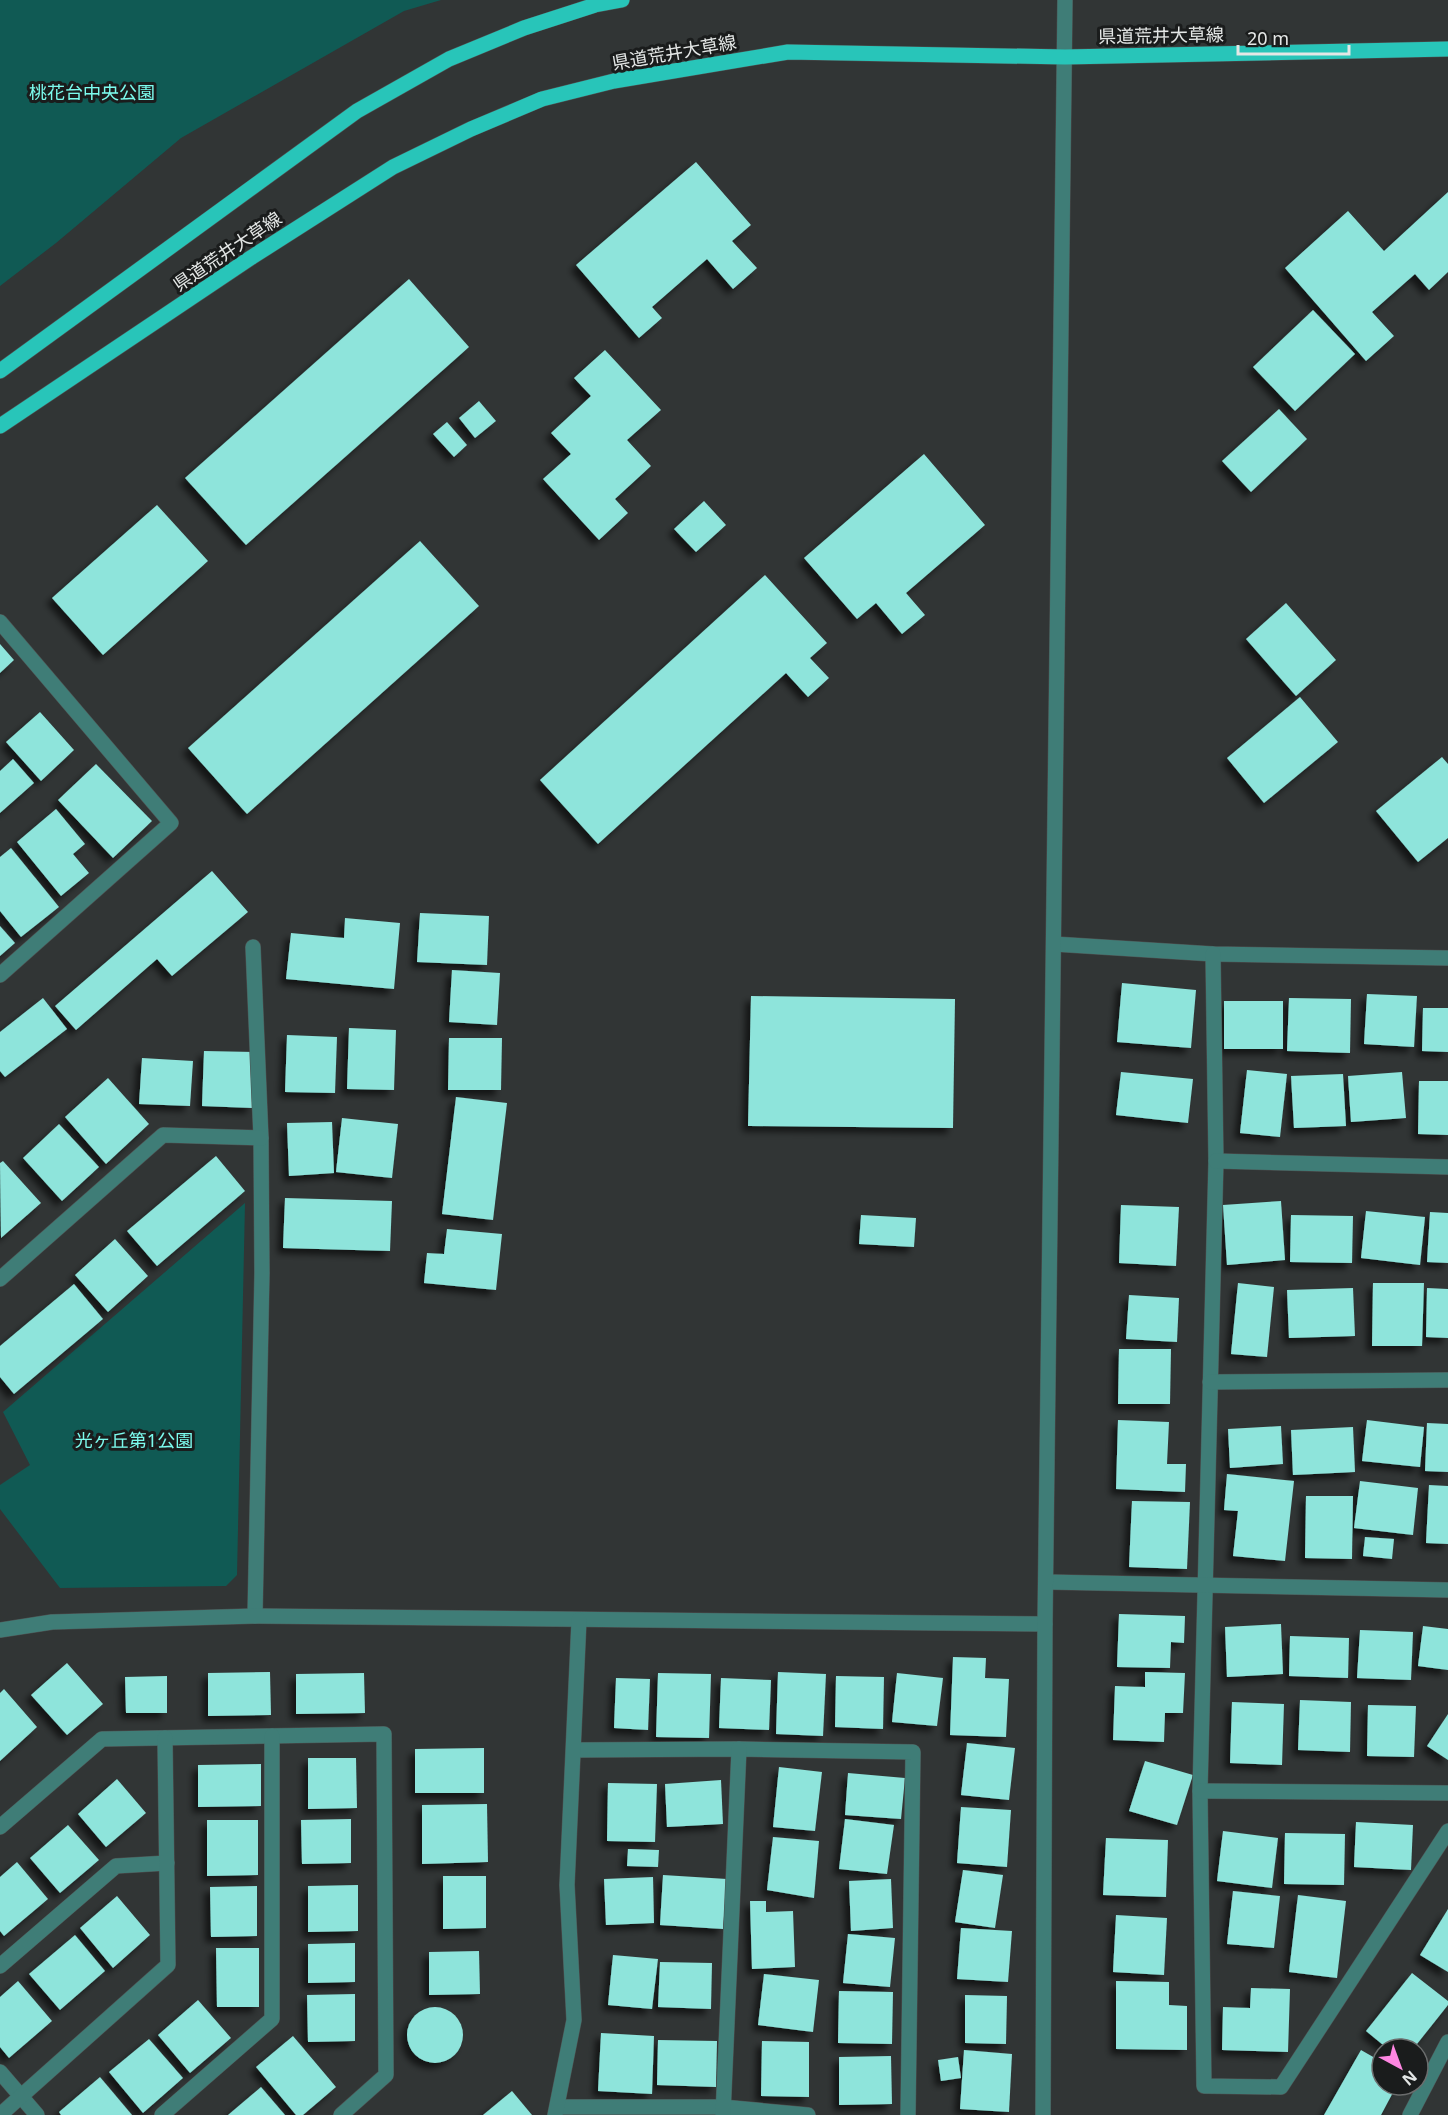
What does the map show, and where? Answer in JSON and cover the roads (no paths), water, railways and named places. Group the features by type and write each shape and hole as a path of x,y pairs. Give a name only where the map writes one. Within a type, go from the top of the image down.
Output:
{"main road":[{"name":"県道荒井大草線","path":"0,371 357,111 449,59 524,28 595,5 622,0"},
{"name":"県道荒井大草線","path":"0,426 252,257 393,167 542,99 614,81 788,52 1065,57 1448,49"}],"street":[{"path":"1043,2115 1045,1624 1065,0"},
{"path":"0,622 171,823 0,975"},
{"path":"1054,944 1213,954 1448,958"},
{"path":"253,947 261,1138 262,1273 255,1616"},
{"path":"1213,954 1216,1161 1200,1791 1204,2086 1281,2087 1448,1831"},
{"path":"0,1279 163,1135 261,1138"},
{"path":"1216,1161 1448,1167"},
{"path":"1210,1382 1448,1380"},
{"path":"1047,1582 1448,1590"},
{"path":"0,1630 52,1622 255,1616 1045,1624"},
{"path":"579,1620 575,1750 567,1886 574,2020 557,2111 723,2111 808,2115"},
{"path":"0,1827 102,1739 384,1734 386,2075 341,2115"},
{"path":"162,2115 272,2019 272,1736"},
{"path":"0,2115 168,1965 165,1738"},
{"path":"575,1750 739,1749 913,1752 908,2115"},
{"path":"723,2111 739,1749"},
{"path":"1200,1791 1448,1792"},
{"path":"0,1966 116,1866 167,1863"},
{"path":"1410,2115 1448,2042"},
{"path":"0,2072 37,2115"}],"park label":[{"name":"桃花台中央公園","path":"92,92"},
{"name":"光ヶ丘第1公園","path":"134,1440"}]}
